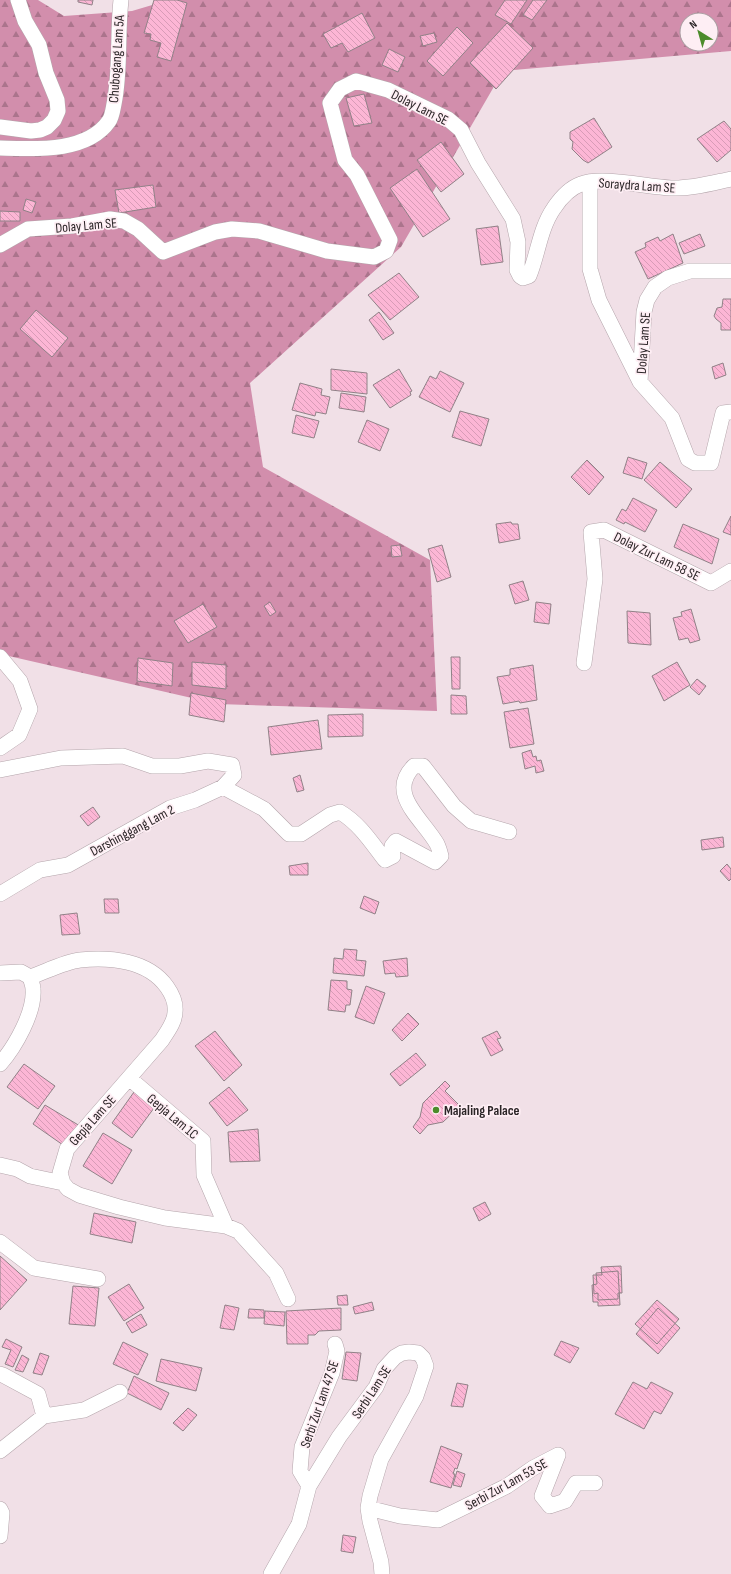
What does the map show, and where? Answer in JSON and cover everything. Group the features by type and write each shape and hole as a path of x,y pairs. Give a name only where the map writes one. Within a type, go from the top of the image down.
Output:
{"street":[{"path":"0,127 31,131 40,130 47,127 54,120 58,111 57,100 46,73 39,45 26,21 18,0"},
{"name":"Chubogang Lam 5A","path":"0,148 48,148 69,145 89,139 109,121 117,88 121,0"},
{"name":"Dolay Lam SE","path":"0,245 28,229 72,226 110,220 124,221 138,228 163,252 215,232 232,229 259,231 327,250 374,257 386,251 390,240 357,175 345,160 330,103 340,89 356,82 388,90 448,119 461,130 478,163 513,219 518,242 517,270 520,276 524,278 529,276 540,240 553,209 571,189 581,184 590,182 590,269 599,300 640,382"},
{"name":"Soraydra Lam SE","path":"590,182 611,182 685,188 731,179"},
{"name":"Dolay Lam SE","path":"640,382 644,312 647,300 655,287 668,278 690,271 731,271"},
{"path":"640,382 672,418 688,459 695,462 711,463 723,413 731,412"},
{"name":"Dolay Zur Lam 58 SE","path":"584,663 595,579 591,532 604,530 711,583 731,571"},
{"path":"0,657 20,681 30,708 19,734 0,748"},
{"path":"0,770 61,758 123,756 152,766 180,766 208,761 232,765 234,776 223,787 264,809 289,834 301,834 330,815 340,812 352,819 385,860 393,856 392,846 396,841 435,862 441,856 437,845 406,801 403,785 408,772 414,766 422,766 454,806 471,821 509,832"},
{"name":"Darshinggang Lam 2","path":"0,894 40,870 68,865 170,808 195,800 223,787"},
{"name":"Gepja Lam SE","path":"30,977 78,960 118,960 136,964 152,972 162,980 170,992 174,1002 175,1013 172,1025 162,1040 67,1149 60,1173 63,1183"},
{"path":"0,973 21,972 30,977 34,988 33,1000 20,1037 11,1052 0,1064"},
{"name":"Gepja Lam 1C","path":"129,1078 203,1141 204,1175 226,1226"},
{"path":"0,1165 17,1169 30,1176 63,1183 68,1189 79,1195 119,1207 165,1218 226,1226 238,1231 276,1273 288,1299"},
{"path":"0,1242 34,1268 98,1279"},
{"name":"Serbi Zur Lam 47 SE","path":"309,1486 300,1471 302,1447 332,1373 337,1351 335,1344"},
{"name":"Serbi Lam SE","path":"271,1574 299,1524 309,1486 339,1437 376,1386 384,1369 395,1357 402,1353 418,1353 423,1358 426,1366 422,1381 416,1396 381,1459 368,1508 381,1562 382,1574"},
{"path":"0,1374 38,1394 44,1416"},
{"path":"0,1451 44,1416 84,1410 120,1392"},
{"name":"Serbi Zur Lam 53 SE","path":"368,1508 400,1516 438,1520 508,1486 533,1468 558,1456 542,1496 550,1506 565,1501 576,1483 595,1483"},
{"path":"0,1510 2,1513 0,1536"}],"green space":[{"path":"0,0 38,0 64,16 132,11 169,0 731,0 731,51 503,71 401,247 250,383 263,467 430,560 437,711 218,704 0,654"}],"building":[{"path":"78,0 93,0 92,5 78,2"},
{"path":"154,0 177,0 187,3 171,61 157,57 161,43 150,40 151,34 144,33"},
{"path":"505,0 527,0 511,24 495,15"},
{"path":"533,0 547,0 532,20 523,15"},
{"path":"362,13 375,38 348,52 342,43 331,48 323,34"},
{"path":"507,23 533,48 496,89 470,63"},
{"path":"457,27 473,43 443,76 427,61"},
{"path":"434,33 437,42 423,46 420,36"},
{"path":"389,49 405,57 398,72 382,65"},
{"path":"364,94 372,123 354,126 346,98"},
{"path":"594,118 612,147 588,163 572,149 573,142 570,139 570,132"},
{"path":"724,121 731,129 731,150 717,162 697,139"},
{"path":"441,142 464,174 441,192 417,160"},
{"path":"417,169 450,219 423,237 390,188"},
{"path":"153,185 156,207 119,213 115,190"},
{"path":"26,199 36,202 32,213 23,210"},
{"path":"0,211 20,212 20,221 0,221"},
{"path":"498,226 503,262 481,265 476,229"},
{"path":"673,234 683,263 648,279 635,252 646,247 645,243 658,237 660,241"},
{"path":"700,234 705,246 684,254 679,243"},
{"path":"399,273 419,297 390,320 368,295"},
{"path":"723,299 731,299 731,330 721,330 721,323 714,316 717,308 722,307"},
{"path":"36,310 68,338 52,357 20,329"},
{"path":"379,312 394,333 383,340 369,320"},
{"path":"723,363 726,375 715,379 712,367"},
{"path":"331,369 367,373 367,394 331,390"},
{"path":"399,369 412,391 410,392 411,395 390,408 373,385"},
{"path":"440,371 464,383 450,412 419,397 430,376 436,379"},
{"path":"300,383 322,389 321,395 330,397 326,414 316,412 315,416 292,410"},
{"path":"341,393 366,397 364,412 339,408"},
{"path":"460,411 489,419 481,446 452,437"},
{"path":"296,415 319,421 314,438 292,433"},
{"path":"367,420 389,429 380,451 358,442"},
{"path":"628,457 647,463 642,479 623,473"},
{"path":"587,460 604,477 589,495 571,477"},
{"path":"660,462 692,489 676,508 644,480"},
{"path":"633,498 657,510 645,532 625,522 624,524 616,520 622,509 626,511"},
{"path":"731,516 731,535 723,532"},
{"path":"511,522 512,524 518,524 520,539 499,543 496,524"},
{"path":"683,524 719,539 712,564 674,547"},
{"path":"400,545 402,556 392,557 391,546"},
{"path":"442,545 451,577 437,582 428,549"},
{"path":"523,581 529,600 515,604 509,585"},
{"path":"270,602 276,612 270,616 264,606"},
{"path":"536,602 551,604 549,624 534,622"},
{"path":"203,604 217,627 188,643 174,621"},
{"path":"691,609 700,640 690,643 688,638 679,640 673,618 682,616 681,612"},
{"path":"627,611 650,613 651,645 628,643"},
{"path":"451,657 460,657 460,689 452,689"},
{"path":"138,658 173,663 172,686 137,681"},
{"path":"192,662 226,665 226,689 192,685"},
{"path":"677,662 690,685 664,701 652,676"},
{"path":"533,665 537,700 503,704 497,677 510,675 510,669"},
{"path":"697,679 706,686 699,695 690,687"},
{"path":"191,693 226,700 224,722 189,715"},
{"path":"451,695 466,696 467,714 451,714"},
{"path":"528,708 534,744 510,748 504,712"},
{"path":"363,714 363,736 328,737 328,715"},
{"path":"318,720 322,749 271,755 268,727"},
{"path":"531,750 533,757 536,756 537,761 541,760 544,771 536,773 535,766 525,769 522,753"},
{"path":"300,775 304,790 297,792 293,778"},
{"path":"93,807 100,817 88,826 80,816"},
{"path":"723,837 724,847 702,850 701,840"},
{"path":"308,863 308,875 290,875 289,866"},
{"path":"727,864 731,869 731,879 729,881 720,871"},
{"path":"364,896 379,902 375,914 360,908"},
{"path":"104,899 118,899 119,913 105,913"},
{"path":"77,913 80,934 62,935 60,915"},
{"path":"344,949 357,950 356,960 366,961 364,976 333,973 334,958 343,959"},
{"path":"407,958 408,976 396,977 395,973 385,974 383,961"},
{"path":"331,980 347,981 347,989 352,990 350,1005 346,1005 345,1012 328,1010"},
{"path":"366,986 385,993 374,1024 355,1017"},
{"path":"408,1013 419,1024 402,1041 392,1030"},
{"path":"215,1031 242,1065 224,1081 195,1046"},
{"path":"497,1031 501,1038 497,1039 503,1050 491,1056 482,1038"},
{"path":"416,1053 426,1065 400,1086 390,1074"},
{"path":"24,1064 55,1086 38,1109 7,1087"},
{"path":"445,1081 450,1086 445,1091 460,1106 443,1122 428,1125 420,1134 413,1127 420,1117 423,1103"},
{"path":"229,1087 248,1110 227,1126 209,1103"},
{"path":"134,1092 154,1108 132,1138 112,1123"},
{"path":"45,1105 80,1126 63,1145 33,1124"},
{"path":"258,1129 260,1161 230,1162 228,1132"},
{"path":"103,1133 132,1150 112,1184 83,1166"},
{"path":"485,1202 491,1214 479,1221 473,1208"},
{"path":"94,1213 136,1222 132,1243 90,1234"},
{"path":"0,1256 27,1280 0,1310"},
{"path":"621,1266 622,1293 618,1293 618,1299 598,1300 598,1293 594,1294 593,1275 602,1275 601,1267"},
{"path":"618,1271 620,1305 598,1306 598,1302 593,1302 592,1285 597,1284 596,1273"},
{"path":"129,1284 144,1308 124,1321 108,1297"},
{"path":"73,1286 99,1288 95,1326 69,1324"},
{"path":"347,1295 348,1305 338,1305 337,1296"},
{"path":"657,1300 679,1319 657,1344 635,1324"},
{"path":"372,1302 374,1310 355,1314 353,1307"},
{"path":"225,1305 239,1308 234,1330 220,1328"},
{"path":"341,1308 341,1330 319,1331 315,1335 308,1335 308,1344 287,1344 286,1311"},
{"path":"658,1308 680,1328 658,1354 636,1334"},
{"path":"249,1309 264,1310 264,1318 248,1318"},
{"path":"265,1311 285,1312 284,1326 264,1324"},
{"path":"141,1314 147,1325 132,1333 126,1323"},
{"path":"6,1339 22,1347 13,1367 5,1364 11,1350 2,1347"},
{"path":"561,1341 579,1348 570,1363 554,1355"},
{"path":"123,1342 148,1354 138,1375 113,1364"},
{"path":"346,1352 361,1353 357,1381 342,1379"},
{"path":"40,1353 49,1356 42,1375 33,1373"},
{"path":"22,1355 29,1359 23,1372 15,1370"},
{"path":"161,1359 202,1368 196,1391 156,1381"},
{"path":"134,1376 169,1393 161,1410 127,1393"},
{"path":"633,1382 647,1389 651,1382 673,1393 661,1414 654,1411 644,1429 615,1414"},
{"path":"457,1383 468,1385 463,1407 451,1406"},
{"path":"188,1408 197,1415 183,1431 173,1423"},
{"path":"441,1446 462,1454 457,1469 455,1468 453,1474 455,1474 451,1488 430,1482"},
{"path":"457,1471 465,1474 461,1487 453,1485"},
{"path":"343,1535 356,1537 353,1553 341,1551"}],"place":[{"name":"Majaling Palace","path":"436,1110"}]}
